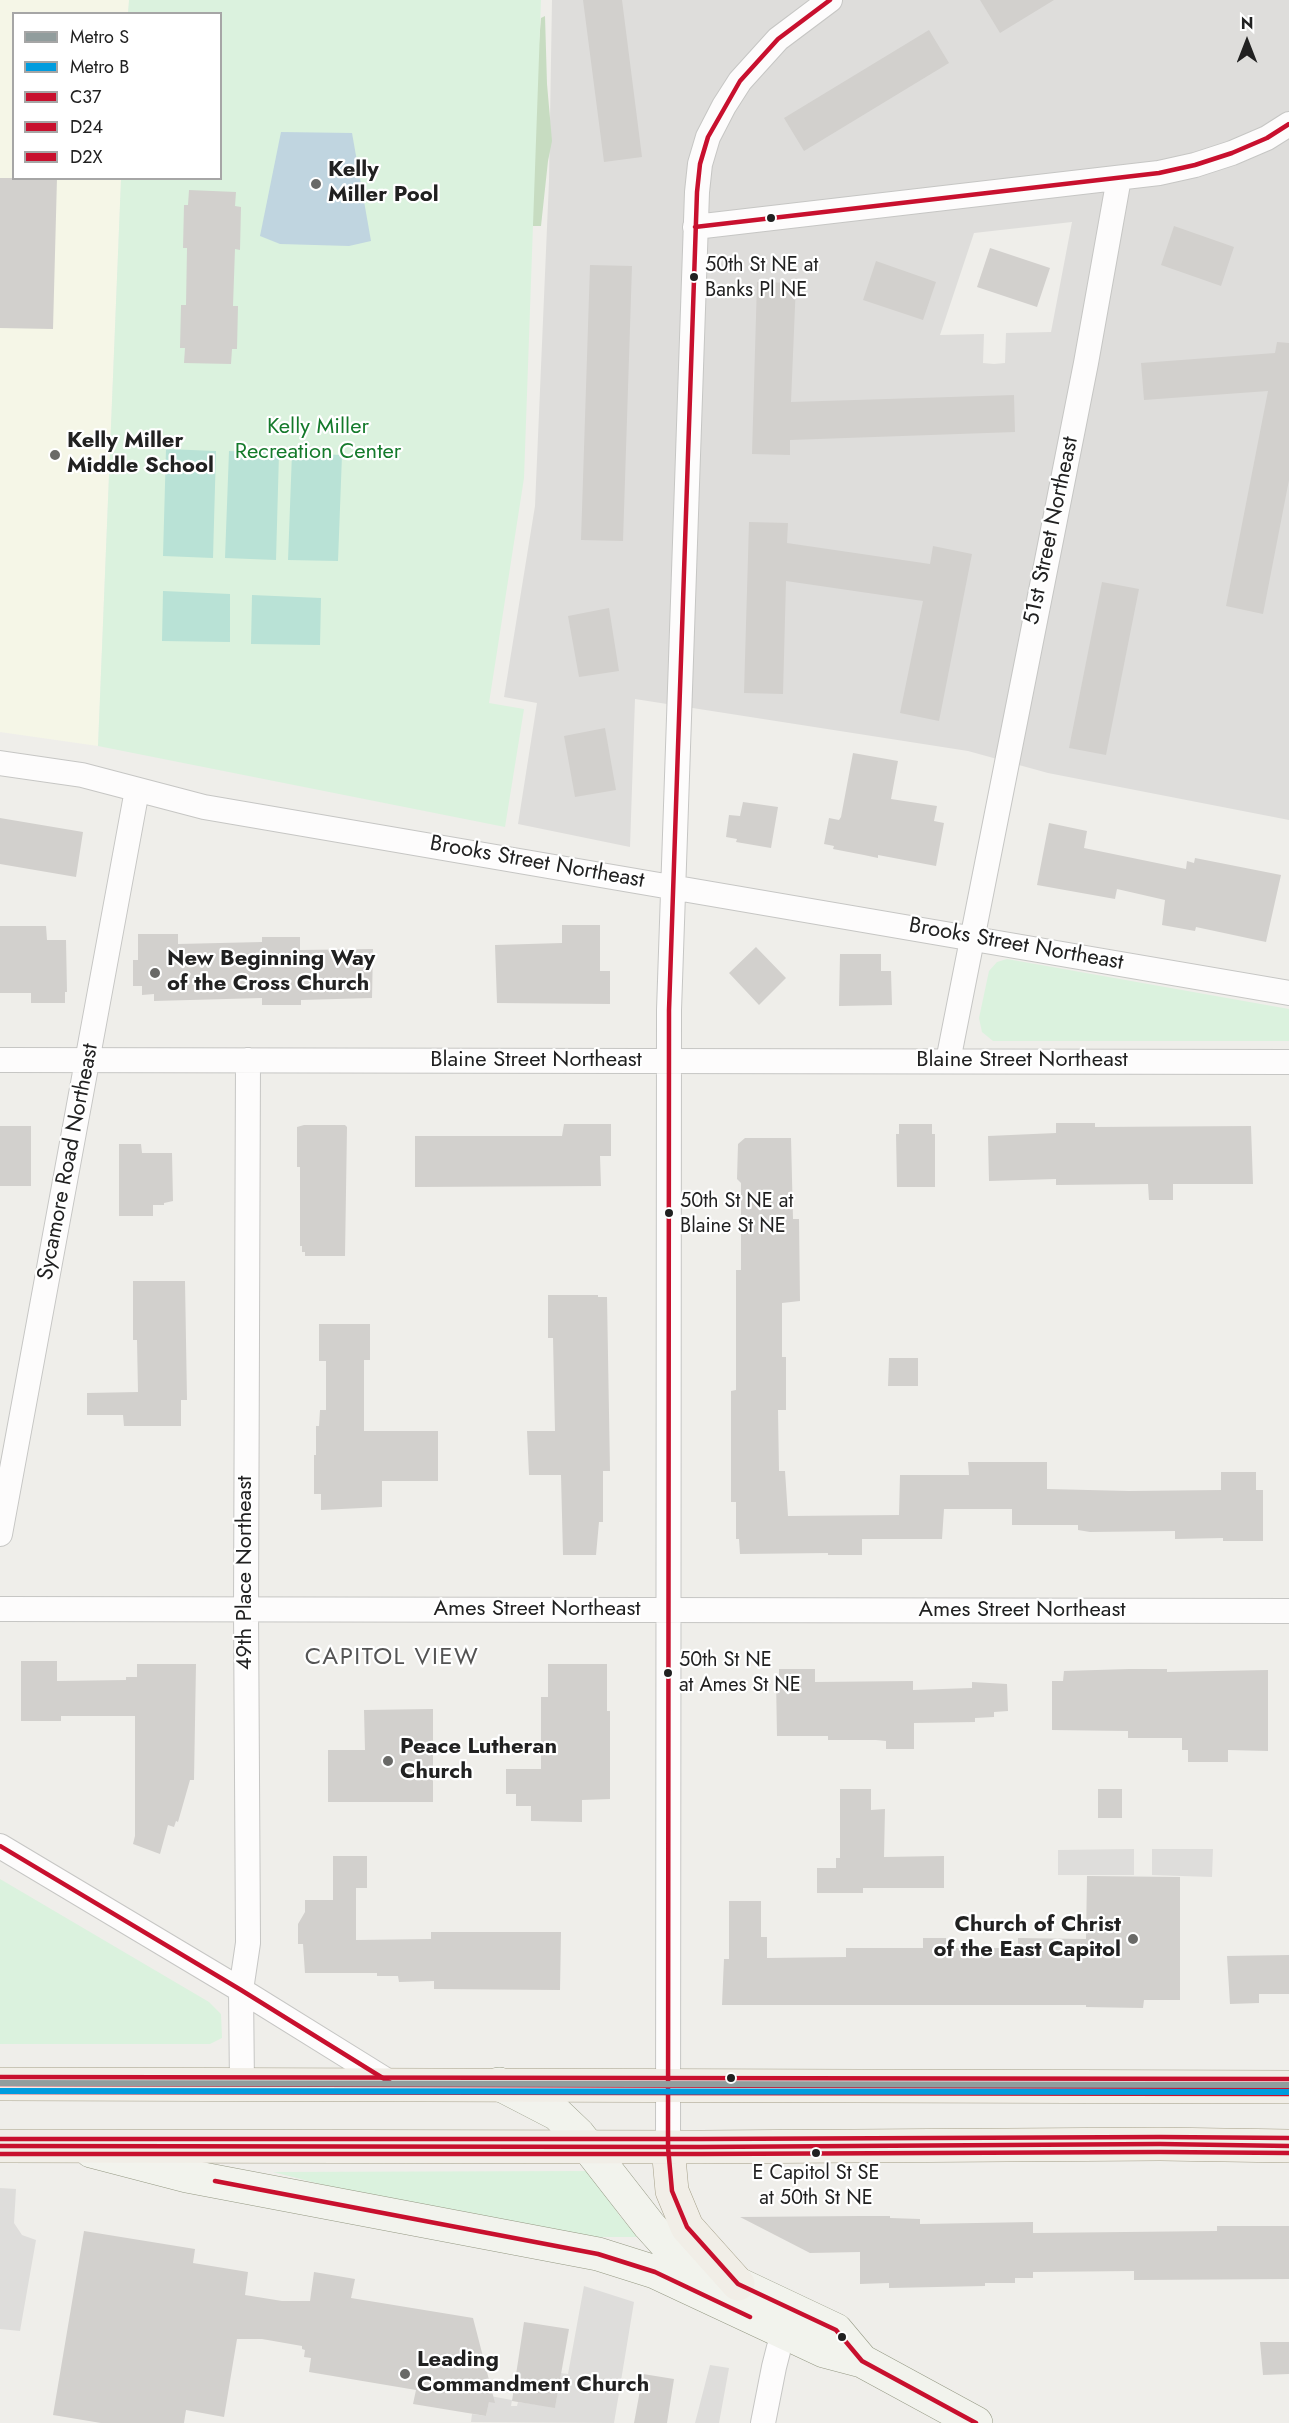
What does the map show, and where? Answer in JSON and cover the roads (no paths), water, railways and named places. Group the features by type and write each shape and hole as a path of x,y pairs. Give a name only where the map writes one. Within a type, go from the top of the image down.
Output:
{"main road":[{"path":"0,2084 1289,2087"},
{"path":"499,2084 556,2114 588,2147 649,2225 675,2254 738,2284"},
{"path":"0,2146 668,2147 1160,2144 1289,2146"},
{"path":"72,2146 187,2176 598,2254 655,2272 786,2320"},
{"path":"668,2147 672,2191 687,2227 738,2284 824,2351 862,2361 975,2423"}],"street":[{"path":"668,2147 670,2086 669,1061 672,886 698,178 708,137 729,96 762,54 830,0"},
{"path":"695,227 1158,173 1208,161 1256,143 1289,124"},
{"name":"51st Street Northeast","path":"948,1061 1086,363 1119,178"},
{"name":"Brooks Street Northeast","path":"0,763 82,776 204,807 1289,993"},
{"name":"Sycamore Road Northeast","path":"0,1534 137,790"},
{"name":"Blaine Street Northeast","path":"0,1060 1289,1062"},
{"name":"49th Place Northeast","path":"242,2085 241,1990 248,1943 246,1610 248,1060"},
{"name":"Ames Street Northeast","path":"0,1609 1289,1611"},
{"path":"0,1845 394,2085"},
{"path":"763,2423 786,2320"}],"water":[{"name":"Kelly Miller Pool","path":"281,132 352,133 371,241 349,246 280,244 260,236"}],"metro line":[{"name":"S","path":"0,2083 1289,2085"},
{"name":"B","path":"0,2091 1289,2092"}],"place":[{"name":"Kelly Miller Pool","path":"316,184"},
{"name":"50th St NE at Banks Pl NE","path":"694,277"},
{"name":"Kelly Miller Middle School","path":"55,455"},
{"name":"New Beginning Way of the Cross Church","path":"155,973"},
{"name":"50th St NE at Blaine St NE","path":"669,1213"},
{"name":"50th St NE at Ames St NE","path":"668,1673"},
{"name":"Peace Lutheran Church","path":"388,1761"},
{"name":"Church of Christ of the East Capitol","path":"1133,1939"},
{"name":"E Capitol St SE at 50th St NE","path":"816,2153"},
{"name":"Leading Commandment Church","path":"405,2374"}],"district":[{"name":"CAPITOL VIEW","path":"392,1658"}],"park label":[{"name":"Kelly Miller Recreation Center","path":"318,440"}]}
